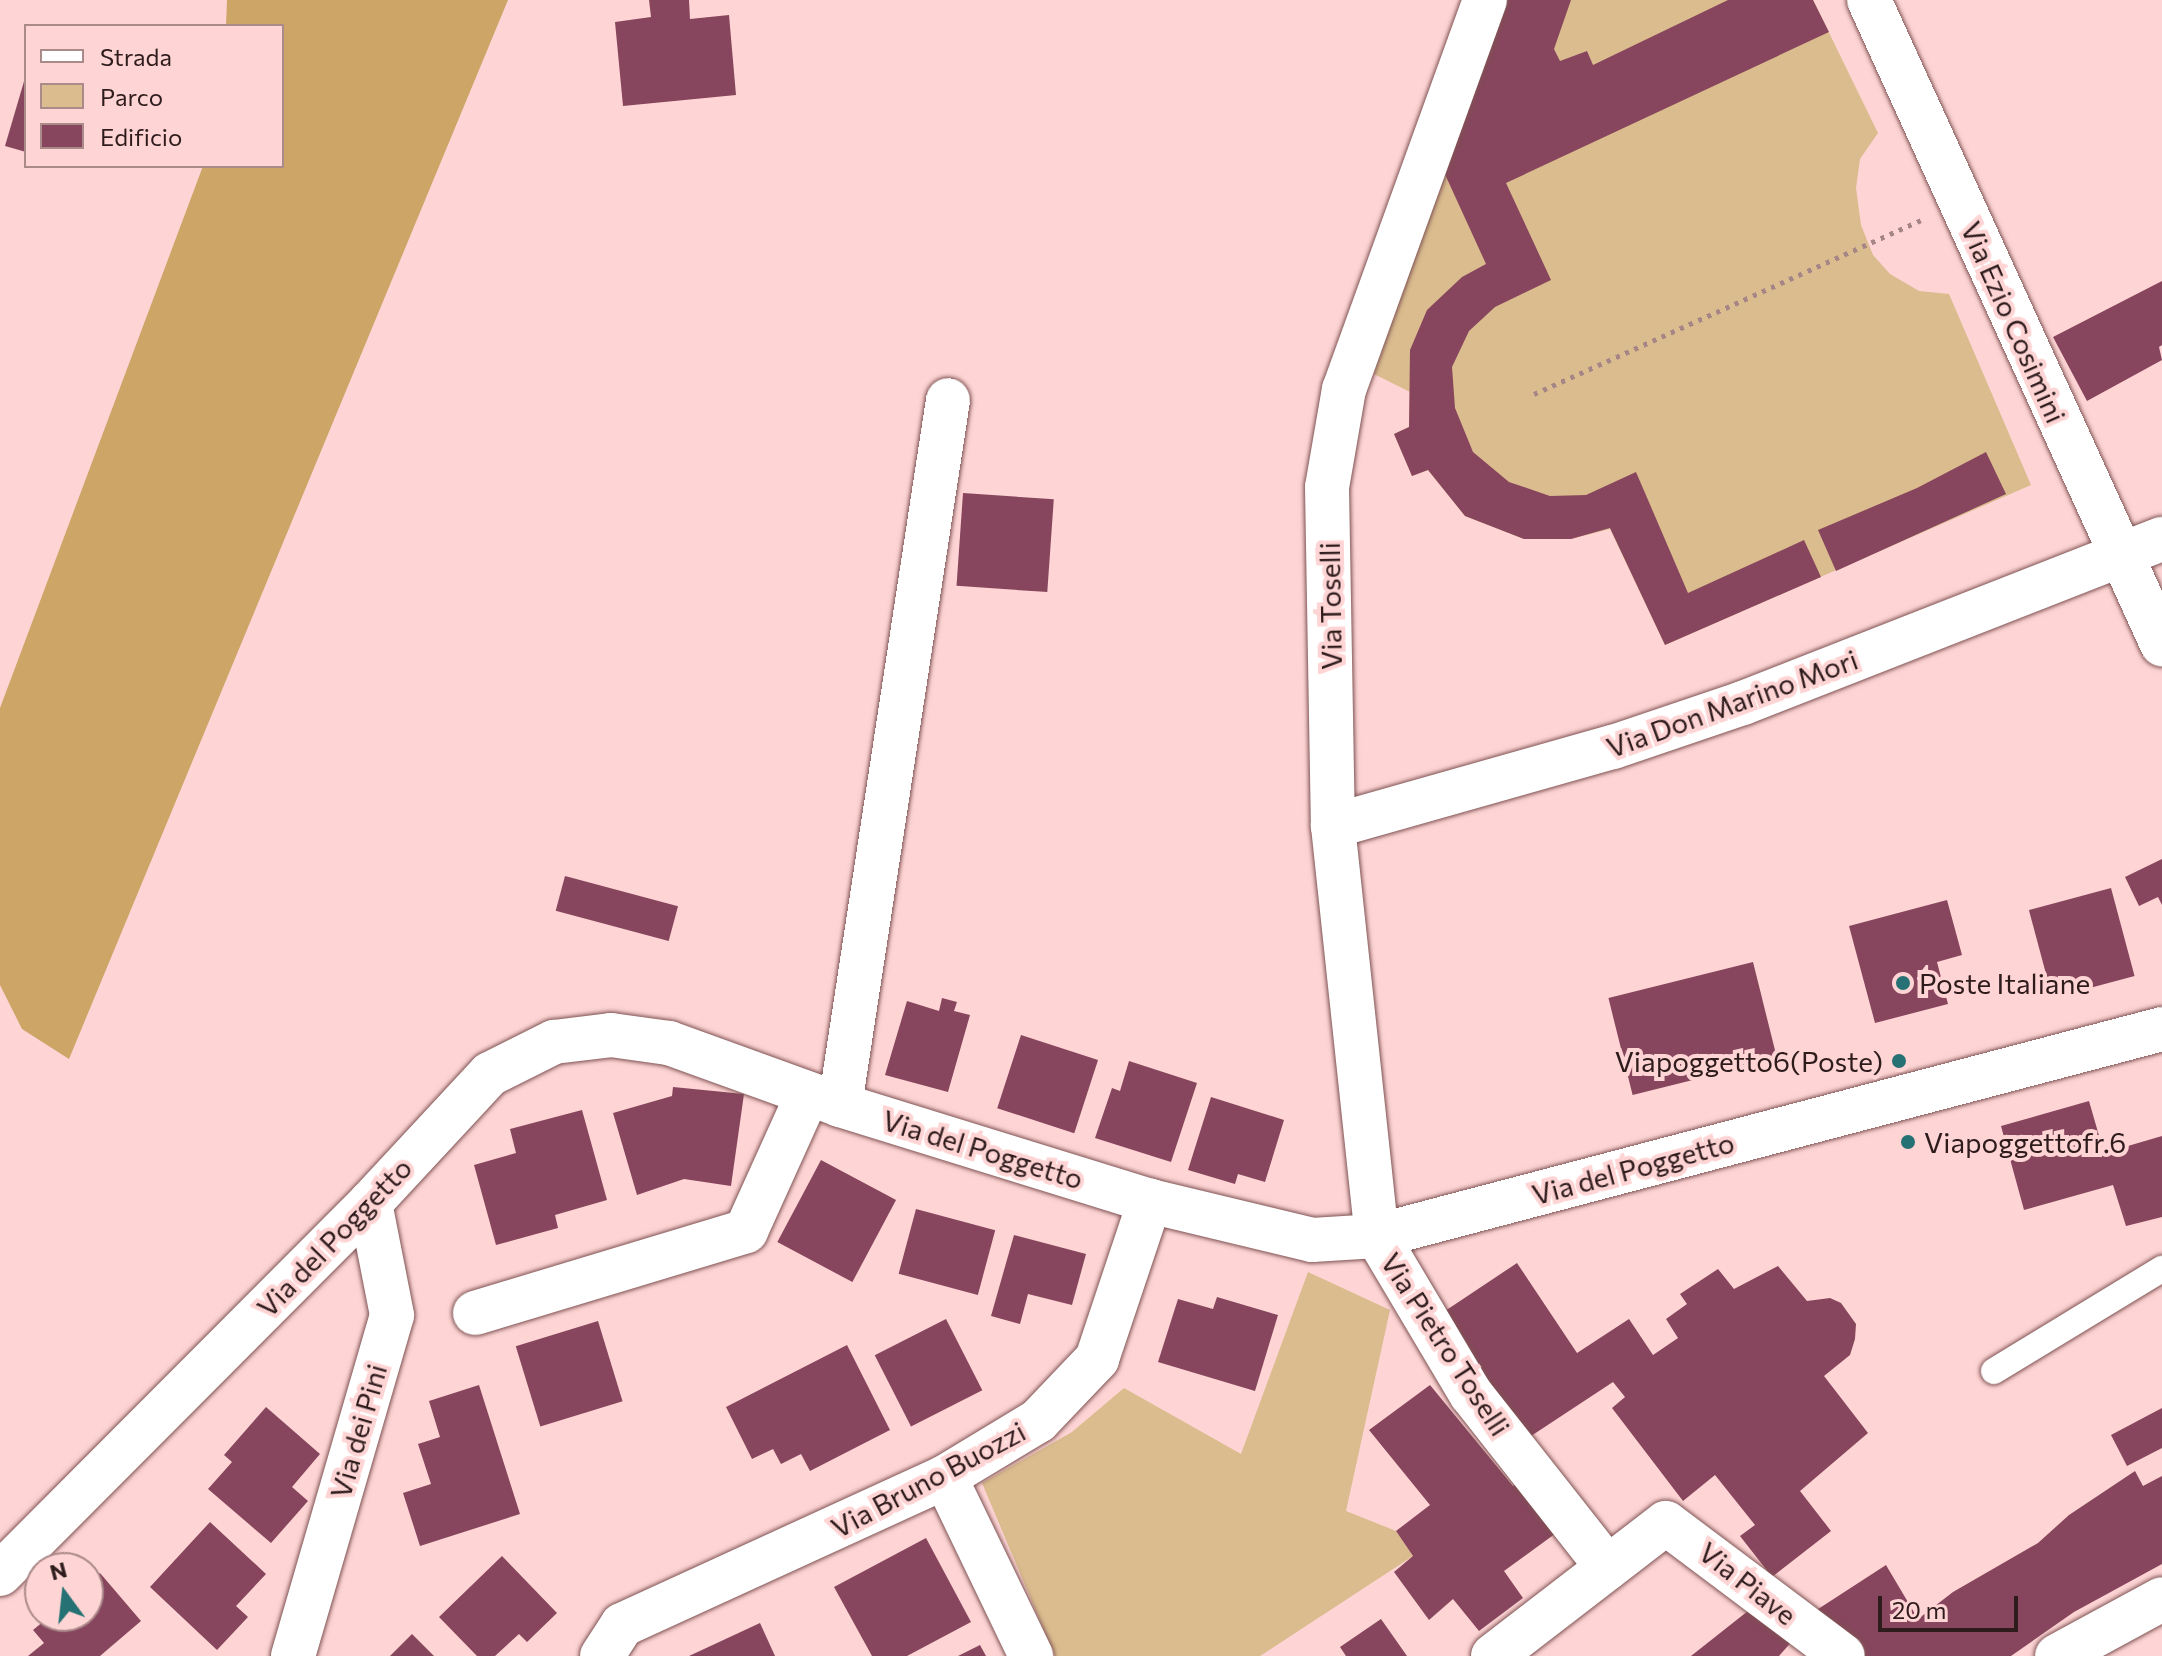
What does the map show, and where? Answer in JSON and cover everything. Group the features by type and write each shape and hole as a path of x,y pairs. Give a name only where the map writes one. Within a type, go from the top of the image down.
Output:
{"street":[{"name":"Via Toselli","path":"1377,1236 1333,826 1327,487 1344,389 1485,0"},
{"name":"Via Ezio Cosimini","path":"1869,0 2162,644"},
{"path":"475,1313 746,1231 824,1099 948,400"},
{"name":"Via Don Marino Mori","path":"1333,826 1534,771 1743,703 2162,539"},
{"name":"Via del Poggetto","path":"2,1570 370,1203 490,1074 554,1042 611,1035 669,1043 824,1099 1150,1201 1312,1240 1377,1236 2162,1029"},
{"name":"Via Bruno Buozzi","path":"597,1654 622,1625 945,1477 1038,1421 1097,1359 1150,1201"},
{"name":"Via dei Pini","path":"293,1656 392,1315 370,1203"},
{"name":"Via Pietro Toselli","path":"1377,1236 1471,1394 1608,1568"},
{"path":"945,1477 1031,1656"},
{"name":"Via Piave","path":"1608,1568 1666,1523 1691,1539 1835,1654"},
{"path":"1493,1656 1608,1568"},
{"path":"2057,1656 2162,1599"}],"lane":[{"path":"1994,1371 2162,1269"}],"path":[{"path":"1534,394 1925,218"}],"green space":[{"path":"1502,0 1813,0 1878,133 1860,159 1856,188 1861,225 1873,255 1890,274 1919,291 1949,294 2031,485 1665,645 1610,529 1571,539 1524,539 1465,516 1428,470 1412,476 1394,434 1409,427 1410,392 1374,374"},
{"path":"1308,1272 1390,1310 1346,1511 1396,1531 1413,1556 1260,1656 1055,1656 982,1483 1072,1432 1124,1388 1241,1454"}],"shaded area":[{"path":"227,0 508,0 69,1059 22,1029 0,985 0,708 202,168 284,168 284,24 226,24"}],"building":[{"path":"649,0 689,0 690,19 729,15 736,95 623,106 615,22 651,17"},
{"path":"1502,0 1571,0 1554,49 1560,61 1587,51 1593,65 1728,0 1813,0 1829,32 1506,183 1551,280 1495,307 1469,331 1452,367 1455,408 1473,452 1509,482 1550,496 1586,495 1636,472 1688,593 1804,540 1821,577 1665,645 1610,528 1571,539 1524,539 1465,516 1428,470 1412,476 1394,434 1409,427 1410,350 1427,310 1462,277 1486,264 1443,170"},
{"path":"24,81 24,151 5,146"},
{"path":"2162,281 2162,345 2159,347 2162,360 2087,401 2053,337"},
{"path":"1986,452 2006,494 1836,571 1818,530 1917,488"},
{"path":"963,493 1054,499 1047,592 957,586"},
{"path":"2162,859 2162,905 2158,897 2139,906 2125,877"},
{"path":"565,876 678,906 669,941 556,911"},
{"path":"2111,888 2135,976 2052,998 2029,910"},
{"name":"Poste Italiane","path":"1947,900 1962,955 1937,962 1948,1004 1875,1023 1849,926"},
{"path":"1753,962 1777,1059 1633,1095 1608,998"},
{"path":"942,998 957,1002 954,1011 970,1015 948,1092 885,1075 907,1001 939,1011"},
{"path":"1021,1035 1098,1060 1074,1133 997,1108"},
{"path":"1129,1061 1197,1083 1171,1162 1095,1138 1112,1088 1120,1091"},
{"path":"673,1087 744,1094 731,1186 684,1179 637,1195 613,1113 672,1096"},
{"path":"1211,1097 1284,1120 1265,1182 1238,1174 1235,1184 1188,1170"},
{"path":"2089,1101 2104,1153 2162,1136 2162,1217 2126,1226 2113,1185 2024,1210 2001,1126"},
{"path":"582,1110 607,1200 555,1215 558,1228 496,1245 474,1165 516,1153 510,1129"},
{"path":"821,1160 896,1200 852,1282 777,1242"},
{"path":"916,1209 995,1230 978,1295 899,1274"},
{"path":"1014,1235 1086,1254 1072,1305 1028,1294 1020,1324 991,1316"},
{"path":"1517,1263 1577,1353 1629,1319 1653,1355 1678,1338 1666,1319 1687,1304 1680,1294 1718,1269 1734,1289 1778,1266 1807,1301 1830,1298 1841,1303 1856,1324 1855,1339 1850,1355 1824,1376 1868,1433 1800,1491 1831,1531 1772,1577 1740,1536 1755,1525 1715,1475 1683,1501 1612,1408 1625,1397 1613,1382 1528,1438 1442,1313"},
{"path":"1217,1297 1278,1315 1255,1391 1158,1362 1178,1299 1213,1309"},
{"path":"946,1319 982,1390 911,1427 875,1355"},
{"path":"598,1321 623,1401 540,1426 516,1346"},
{"path":"847,1345 890,1430 810,1471 801,1454 781,1464 773,1449 752,1459 726,1407"},
{"path":"479,1385 520,1514 420,1546 403,1493 431,1484 418,1444 440,1437 429,1401"},
{"path":"1430,1385 1513,1486 1526,1477 1563,1528 1504,1571 1523,1598 1479,1631 1453,1599 1429,1620 1394,1572 1413,1556 1396,1531 1430,1505 1369,1430"},
{"path":"266,1407 320,1454 292,1487 308,1501 271,1543 208,1489 232,1462 224,1455"},
{"path":"2162,1408 2162,1448 2127,1466 2111,1435"},
{"path":"2135,1471 2143,1486 2162,1476 2162,1564 2074,1612 2011,1656 1861,1656 1812,1613 1886,1565 1918,1619 1953,1592 2038,1543 2069,1515"},
{"path":"210,1522 266,1574 236,1606 248,1617 217,1650 150,1587"},
{"path":"926,1538 971,1622 907,1656 872,1656 834,1587"},
{"path":"502,1556 557,1613 527,1642 519,1634 495,1656 477,1656 439,1617"},
{"path":"104,1578 141,1621 100,1656 28,1656 44,1643 35,1632 104,1632"},
{"path":"1753,1607 1794,1639 1779,1656 1691,1656"},
{"path":"1381,1619 1407,1656 1346,1656 1340,1647"},
{"path":"760,1623 775,1656 689,1656"},
{"path":"412,1634 434,1656 390,1656"},
{"path":"980,1645 986,1656 958,1656"}],"place":[{"name":"Poste Italiane","path":"1903,983"},
{"name":"Viapoggetto6(Poste)","path":"1899,1061"},
{"name":"Viapoggettofr.6","path":"1908,1142"}]}
